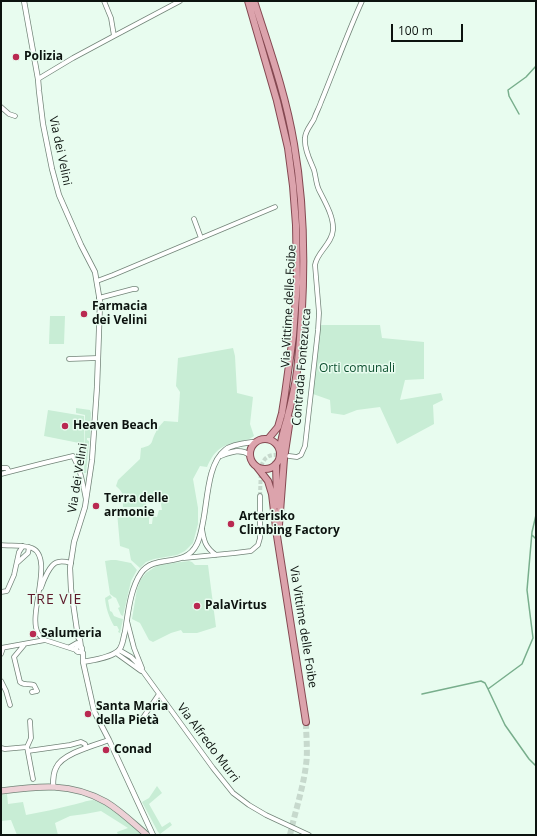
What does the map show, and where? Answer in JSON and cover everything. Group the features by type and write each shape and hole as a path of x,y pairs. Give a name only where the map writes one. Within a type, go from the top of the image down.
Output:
{"main road":[{"name":"Via Vittime delle Foibe","path":"248,1 277,100 288,148 296,226 297,283 289,366 280,424 268,438"},
{"name":"Via Vittime delle Foibe","path":"254,1 284,100 294,144 303,235 302,308 295,382 289,411 280,442 280,449"},
{"path":"278,536 284,463 295,382"},
{"path":"263,438 268,438 277,444 280,449 280,457 276,464 272,467 262,469 257,467 251,460 250,451 254,442 263,438"},
{"name":"Via Vittime delle Foibe","path":"276,464 278,536"},
{"name":"Via Vittime delle Foibe","path":"257,467 264,475 271,488 306,722"},
{"path":"1,791 36,787 63,787 77,790 106,802 150,835"}],"street":[{"name":"Via dei Velini","path":"24,1 52,169 59,195 81,245 95,272 99,298 100,316 93,453 86,500 74,542 70,568 71,589 78,637 80,640 78,649 83,662 94,711 109,740 150,835"},
{"path":"104,1 114,36"},
{"path":"38,79 73,58 180,1"},
{"name":"Contrada Fontezucca","path":"289,456 297,457 301,455 305,446 319,313 315,265 316,261 329,242 333,230 326,204 316,183 306,149 305,137 306,132 321,103 340,52 362,1"},
{"path":"1,107 9,114 15,116"},
{"path":"96,281 275,207"},
{"path":"194,219 201,238"},
{"path":"99,298 136,289"},
{"path":"69,359 98,358"},
{"path":"184,558 194,550 197,544 202,528 214,465 224,450 230,447 254,442"},
{"path":"220,456 235,451 241,451 250,455"},
{"path":"1,474 73,456 78,464 86,500"},
{"path":"1,468 7,468 10,472"},
{"path":"83,662 106,657 117,651 121,645 133,593 138,579 142,572 149,566 158,562 174,561 184,558 251,551 258,545 260,538 260,496"},
{"path":"202,528 204,542 207,548 216,555"},
{"path":"1,545 29,547 34,549 38,554 41,561 41,572 35,618 37,632 45,640 78,649"},
{"path":"1,592 6,591 14,575 19,552 23,546"},
{"path":"17,563 28,553 29,547"},
{"path":"38,594 54,563 71,563"},
{"path":"127,621 134,648 144,674"},
{"path":"1,654 2,648 45,640"},
{"path":"24,644 14,657 20,682 24,684 32,684 37,691 32,692"},
{"path":"117,651 144,674"},
{"name":"Via Alfredo Murri","path":"144,674 212,768 233,793 249,805 309,835"},
{"path":"1,681 10,705"},
{"path":"140,722 159,694"},
{"path":"30,721 30,738 27,749 33,779"},
{"path":"53,787 56,766 60,762 70,754 109,740"},
{"path":"1,748 27,749 70,745 81,742 85,744 86,748"}],"green space":[{"path":"50,316 65,316 64,344 49,344"},
{"name":"Orti comunali","path":"320,325 380,325 382,338 424,342 424,379 405,380 400,400 441,393 443,400 433,405 434,424 397,444 380,407 357,410 344,415 331,413 330,400 313,394"},
{"path":"233,348 235,356 237,393 253,397 250,424 254,436 226,445 218,450 212,457 207,467 200,466 193,479 198,508 198,524 193,543 185,551 177,555 154,559 146,562 140,568 131,560 129,549 120,546 117,512 143,509 145,512 150,513 149,524 152,524 153,516 157,517 159,510 162,510 161,504 158,499 147,499 144,507 123,507 122,493 116,486 118,480 140,459 141,448 152,443 157,429 164,421 178,422 180,392 176,386 178,358"},
{"path":"76,408 90,410 91,413 90,438 87,438 89,442 86,473 84,473 85,415 76,413"},
{"name":"Heaven Beach","path":"48,410 84,416 84,444 44,436"},
{"path":"111,560 131,563 137,570 131,581 123,616 118,608 120,607 116,598 110,594 105,561"},
{"path":"189,561 195,565 208,565 216,627 197,633 183,633 181,630 153,642 149,640 140,623 132,619 137,589 141,579 146,573 158,565"},
{"path":"110,595 112,598 108,600 110,611 114,616 123,619 120,633 118,632 119,630 117,626 114,626 107,609 105,598"},
{"path":"157,786 162,793 149,804 162,827 170,822 172,825 160,834 142,802 149,798"},
{"path":"7,794 8,804 23,802 26,815 93,800 106,805 119,813 143,835 118,835 117,832 128,828 101,811 70,816 55,823 58,835 17,835 11,820 1,821 1,795"}],"waterway":[{"path":"519,114 509,96 508,90 526,77 536,66"},
{"path":"536,515 532,532 527,590 533,638 522,664 488,689 505,725 529,759 536,766"},
{"path":"532,535 536,539"},
{"path":"422,694 481,681 485,683 488,689"}],"tunnel":[{"path":"260,496 261,467 265,459 274,455 287,456"},
{"path":"290,835 305,774 307,749 306,722"}],"place":[{"name":"Polizia","path":"16,57"},
{"name":"Farmacia dei Velini","path":"84,314"},
{"name":"Heaven Beach","path":"65,426"},
{"name":"Terra delle armonie","path":"96,506"},
{"name":"Arterisko Climbing Factory","path":"231,524"},
{"name":"PalaVirtus","path":"197,606"},
{"name":"Salumeria","path":"33,634"},
{"name":"Santa Maria della Pietà","path":"88,714"},
{"name":"Conad","path":"106,750"}],"district":[{"name":"TRE VIE","path":"55,600"}]}
